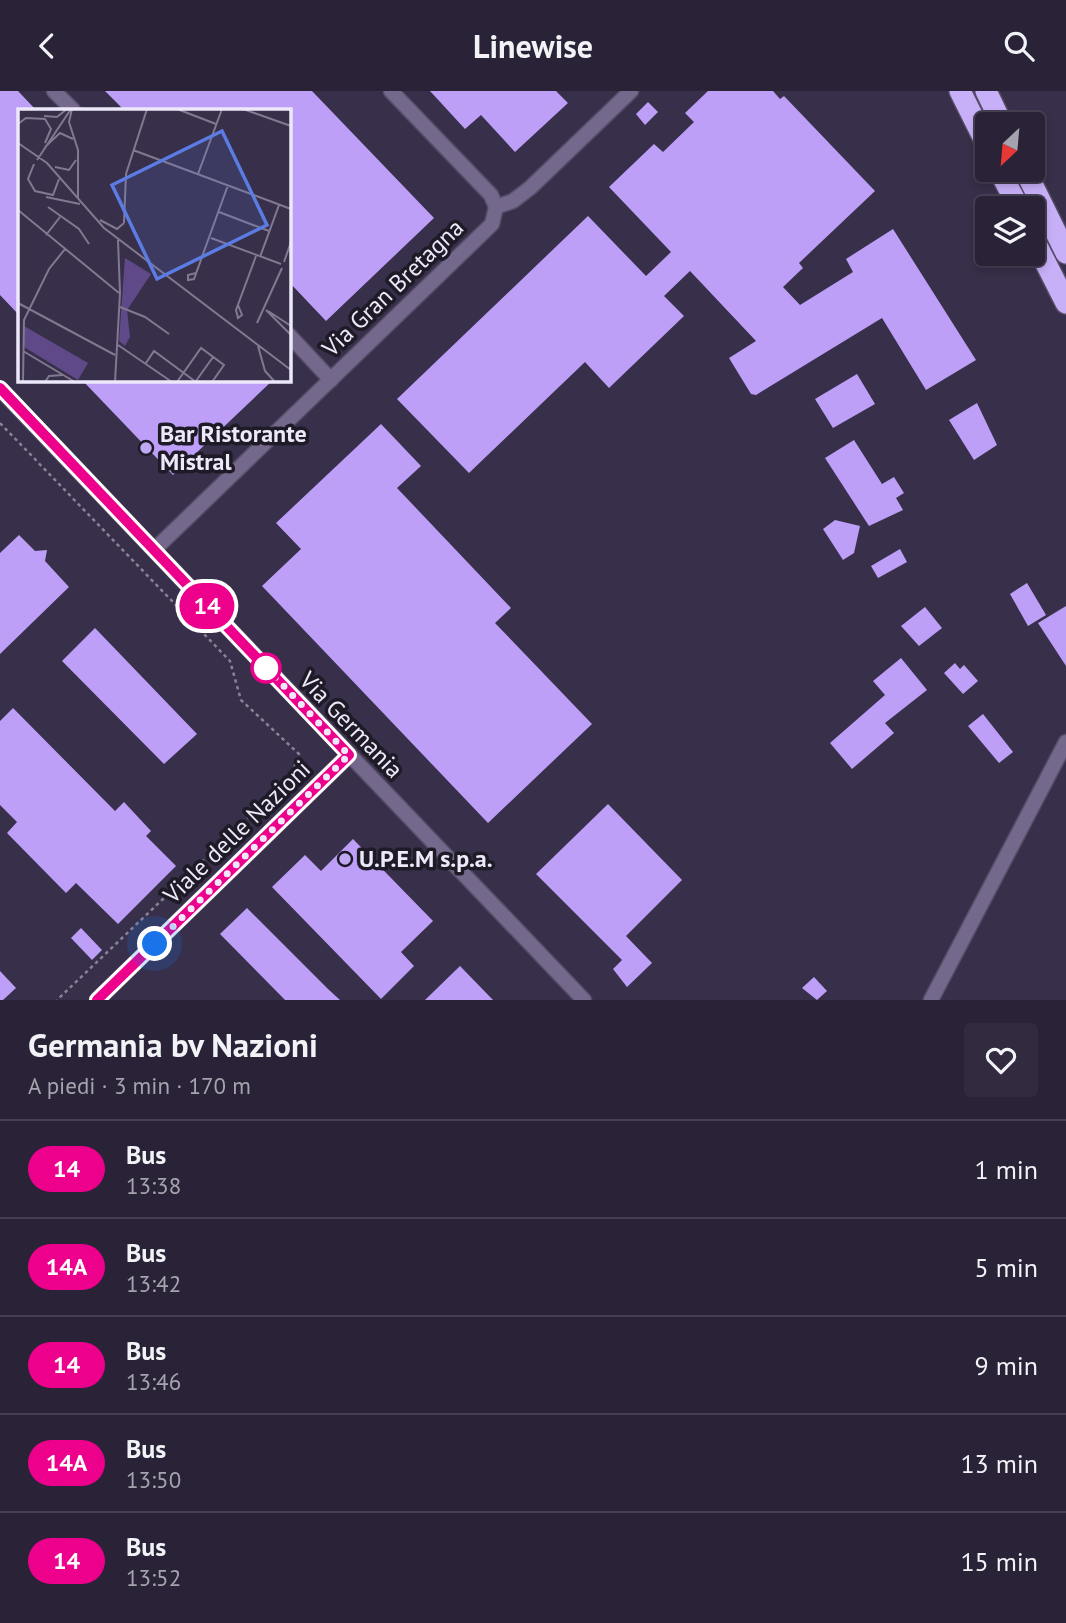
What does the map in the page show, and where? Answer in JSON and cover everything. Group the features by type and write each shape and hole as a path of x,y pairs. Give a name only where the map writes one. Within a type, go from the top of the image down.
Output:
{"highway":[{"path":"960,91 975,121"},
{"path":"986,91 996,112"},
{"path":"1031,182 1066,253"},
{"path":"1045,262 1066,303"}],"street":[{"path":"54,91 72,109"},
{"path":"391,91 491,195 496,207 513,201 530,188 631,91"},
{"name":"Via Gran Bretagna","path":"154,550 492,224 496,207"},
{"path":"290,336 331,380"},
{"name":"Via Germania","path":"0,389 584,1000"},
{"path":"931,1000 1066,742"},
{"name":"Viale delle Nazioni","path":"97,1000 349,755"}],"path":[{"path":"0,423 230,661 241,699 299,754 290,777 57,1000"}],"building":[{"path":"0,91 18,91 35,109 18,109 18,314 0,295"},
{"path":"105,91 312,91 434,218 326,321 290,283 290,109 123,109"},
{"path":"430,91 556,91 568,103 515,152 481,115 465,129"},
{"path":"708,91 773,91 780,99 784,96 875,191 799,263 803,268 783,287 800,305 853,272 846,259 893,229 976,360 926,390 882,318 756,395 751,394 729,358 756,341 690,271 664,296 684,316 609,388 585,362 469,473 397,399 588,216 646,276 671,252 609,187 654,144 663,152 694,122 685,113"},
{"path":"648,102 658,112 645,125 636,114"},
{"path":"857,374 875,404 833,428 815,399"},
{"path":"83,381 272,381 173,475"},
{"path":"977,403 997,445 974,460 949,420"},
{"path":"381,424 421,466 397,488 511,608 495,623 592,724 488,823 262,586 301,549 276,523"},
{"path":"854,440 882,484 894,477 904,493 896,498 903,510 869,526 825,458"},
{"path":"835,520 860,526 854,553 843,560 823,529"},
{"path":"19,535 35,551 47,550 45,561 69,587 0,654 0,553"},
{"path":"900,549 907,562 878,578 871,566"},
{"path":"1027,583 1046,615 1028,626 1010,594"},
{"path":"1066,606 1066,666 1038,623"},
{"path":"925,607 942,628 919,646 901,626"},
{"path":"95,628 197,734 164,764 62,661"},
{"path":"901,658 927,690 885,723 894,733 852,769 830,743 885,695 873,681"},
{"path":"955,663 960,669 964,665 978,681 963,694 944,673"},
{"path":"13,708 115,811 124,802 151,831 146,836 176,866 118,924 76,883 66,893 7,833 17,822 0,805 0,721"},
{"path":"983,714 1013,752 999,763 968,726"},
{"path":"608,804 682,880 626,936 652,963 627,987 613,969 622,960 536,874"},
{"path":"353,839 433,921 401,952 414,966 381,999 272,887 305,855 321,871"},
{"path":"247,908 340,1000 285,1000 220,934"},
{"path":"81,928 102,950 92,960 71,938"},
{"path":"460,966 493,1000 425,1000"},
{"path":"0,971 16,988 3,1000 0,1000"},
{"path":"814,977 827,991 817,1000 802,988"}],"bus line":[{"name":"14","path":"0,388 349,755 97,1000"}],"place":[{"name":"Bar Ristorante Mistral","path":"146,448"},
{"name":"U.P.E.M s.p.a.","path":"345,859"}],"route":[{"path":"155,944 349,755 261,662 266,668"}]}
